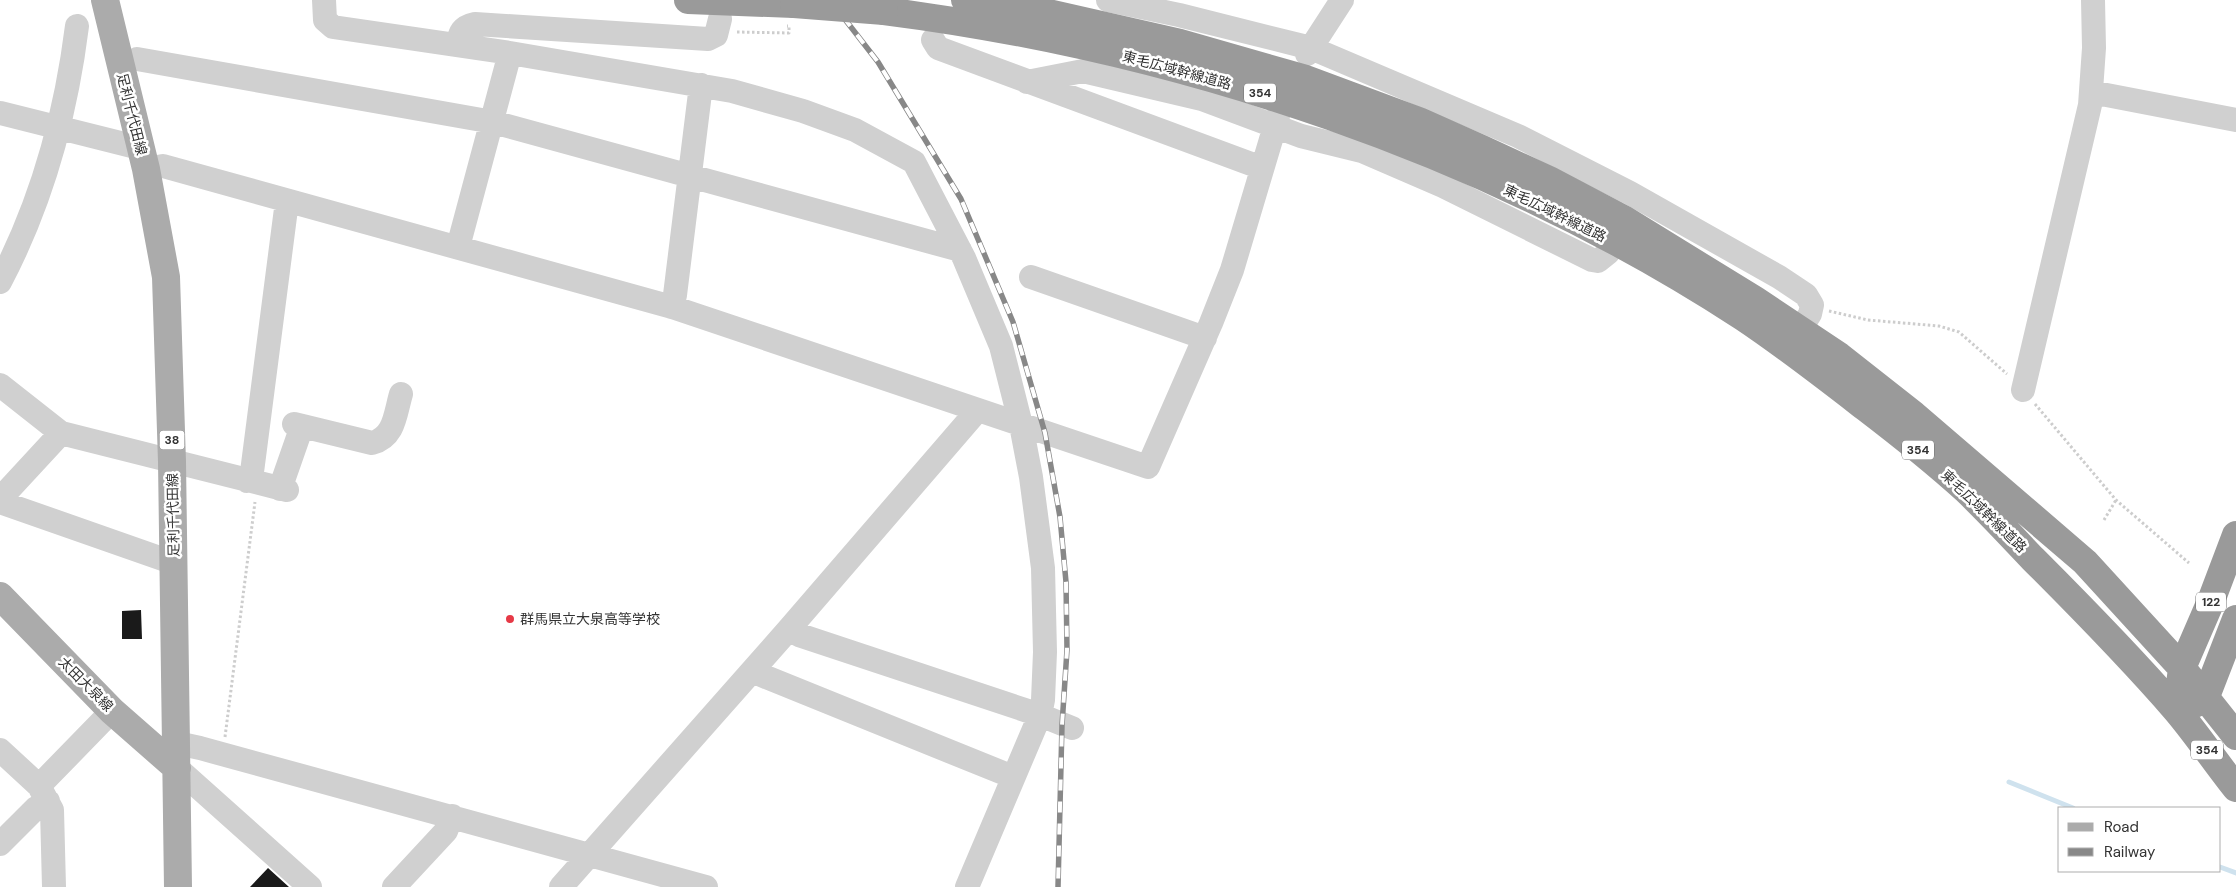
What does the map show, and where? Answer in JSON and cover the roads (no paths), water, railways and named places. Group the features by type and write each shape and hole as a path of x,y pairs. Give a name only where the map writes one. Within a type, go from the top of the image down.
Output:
{"highway":[{"name":"東毛広域幹線道路","path":"688,0 787,15 884,11 927,16 1086,46 1205,76 1315,110 1389,138 1536,202 1615,241 1742,317 1826,377 1903,437 1965,489 2058,584 2178,712 2236,788"},
{"name":"東毛広域幹線道路","path":"965,0 1044,12 1180,42 1306,79 1419,121 1548,180 1625,220 1839,356 1914,415 2085,562 2182,668 2236,736"},
{"name":"122","path":"2178,712 2182,668 2211,601 2236,535"},
{"name":"122","path":"2205,699 2236,619"},
{"path":"2178,712 2205,699"}],"main road":[{"name":"足利千代田線","path":"105,0 143,158 166,277 174,562 178,887"},
{"name":"太田大泉線","path":"0,596 112,711 177,755"}],"street":[{"path":"324,0 325,20 333,27 510,53 702,85 763,99 855,130 914,162 960,250 1001,346 1021,425 1031,477 1043,568 1045,652 1043,700 1040,715 966,887"},
{"path":"1108,0 1179,15 1309,51 1518,136 1630,193 1779,276 1806,295 1812,305 1810,314 1800,330"},
{"path":"1309,51 1342,0"},
{"path":"2023,390 2090,105 2094,48 2093,0"},
{"path":"457,45 460,32 465,26 475,24 708,38 716,35 727,25"},
{"path":"0,282 19,242 41,185 59,127 77,26"},
{"path":"933,40 938,48 1262,168"},
{"path":"458,247 510,53"},
{"path":"137,59 493,122 960,250"},
{"path":"1027,82 1083,71 1202,99 1277,121 1301,136 1362,150 1444,186 1592,260 1598,261 1608,253 1615,241"},
{"path":"672,306 702,85"},
{"path":"2091,92 2236,120"},
{"path":"0,113 59,127 163,166 672,306 977,411 1148,467 1205,338 1232,270 1277,121"},
{"path":"252,483 287,201"},
{"path":"1031,277 1205,338"},
{"path":"0,384 61,433 284,490 298,425 372,443 382,441 389,434 401,394"},
{"path":"560,887 789,629 977,411"},
{"path":"61,433 0,501 174,562"},
{"path":"789,629 799,635 1040,715 1072,728"},
{"path":"761,675 1013,777"},
{"path":"0,844 36,808 43,793 112,711"},
{"path":"0,750 43,793 53,819 54,887"},
{"path":"177,755 452,816 706,887"},
{"path":"177,755 310,887"},
{"path":"394,887 446,831 452,816"}],"waterway":[{"path":"2009,782 2071,807"},
{"path":"2221,867 2236,873"}],"railway":[{"path":"830,0 878,62 961,199 1013,322 1045,433 1060,517 1066,582 1067,650 1062,725 1058,887"}],"place":[{"name":"群馬県立大泉高等学校","path":"510,619"}]}
